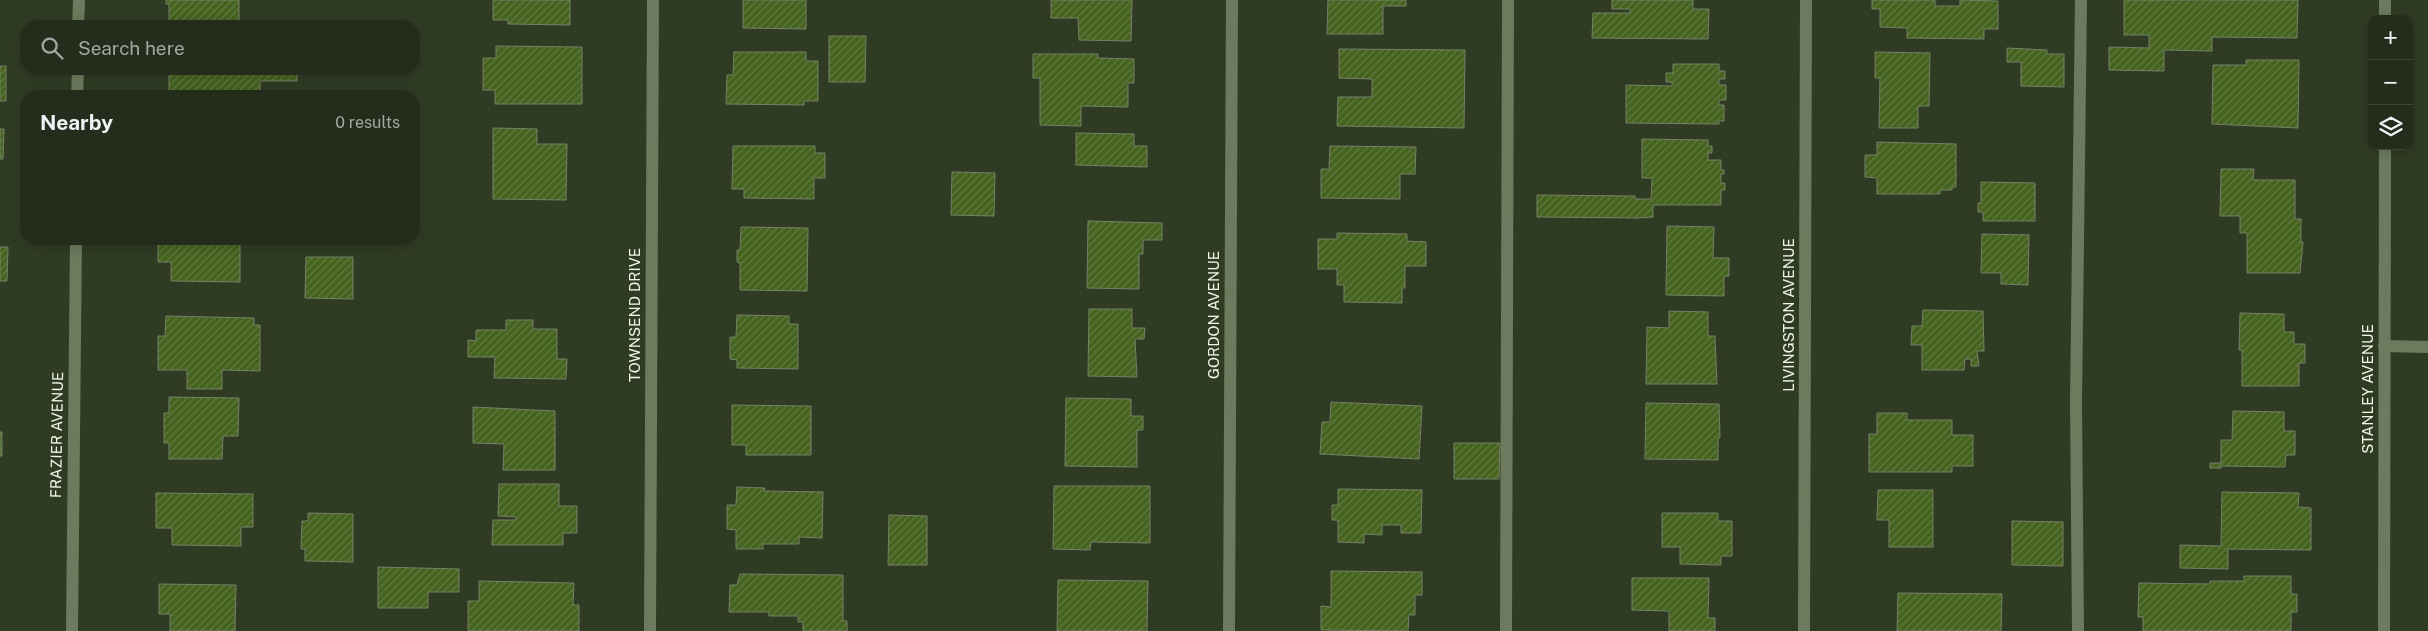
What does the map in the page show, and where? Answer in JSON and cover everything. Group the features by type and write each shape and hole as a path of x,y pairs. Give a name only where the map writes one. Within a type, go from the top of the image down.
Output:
{"street":[{"path":"78,0 78,20"},
{"name":"TOWNSEND DRIVE","path":"650,631 653,0"},
{"name":"GORDON AVENUE","path":"1229,631 1232,0"},
{"path":"1506,631 1508,0"},
{"name":"LIVINGSTON AVENUE","path":"1804,631 1806,0"},
{"path":"2078,631 2076,403 2082,0"},
{"path":"2385,0 2385,15"},
{"path":"78,75 78,90"},
{"name":"STANLEY AVENUE","path":"2384,631 2385,150"},
{"name":"FRAZIER AVENUE","path":"72,631 76,245"},
{"path":"2384,346 2428,347"}],"building":[{"path":"166,0 239,0 239,20 169,20 169,4 166,4"},
{"path":"493,0 570,0 570,25 508,24 508,20 493,20"},
{"path":"743,0 806,0 806,29 743,28"},
{"path":"1051,0 1132,0 1131,41 1079,40 1078,18 1051,18"},
{"path":"1328,0 1406,0 1406,6 1383,6 1383,34 1327,34"},
{"path":"1612,0 1693,0 1693,9 1709,9 1708,39 1592,38 1593,13 1630,13 1630,9 1612,9"},
{"path":"1872,0 1935,0 1935,6 1960,6 1960,0 1998,1 1998,29 1984,29 1984,39 1907,38 1907,28 1880,27 1880,9 1872,9"},
{"path":"2124,0 2298,0 2297,38 2212,37 2212,51 2164,50 2164,71 2109,70 2109,47 2149,48 2149,35 2124,35"},
{"path":"829,36 866,36 865,82 829,82"},
{"path":"496,46 582,47 582,104 495,104 495,90 483,90 483,58 496,58"},
{"path":"2007,48 2047,50 2047,54 2064,54 2064,87 2021,86 2021,62 2007,62"},
{"path":"1339,49 1465,50 1464,128 1337,126 1338,97 1372,97 1372,79 1339,78"},
{"path":"734,52 806,52 806,61 818,61 818,101 804,101 804,105 726,104 727,75 733,75"},
{"path":"1875,52 1930,53 1929,106 1918,106 1918,128 1879,128 1880,78 1875,78"},
{"path":"1033,54 1098,54 1098,58 1134,59 1134,83 1128,83 1128,107 1081,106 1081,126 1040,125 1040,78 1033,78"},
{"path":"2246,60 2299,60 2298,128 2212,124 2213,65 2246,65"},
{"path":"1673,64 1719,64 1719,71 1725,71 1725,79 1719,79 1719,85 1726,85 1726,100 1719,100 1719,105 1724,105 1724,121 1719,121 1719,124 1626,123 1626,85 1672,86 1672,82 1666,82 1666,73 1673,73"},
{"path":"0,66 6,66 6,101 0,101"},
{"path":"169,75 297,75 297,81 260,81 260,90 169,90"},
{"path":"493,128 537,129 537,144 567,144 566,200 493,199"},
{"path":"0,129 4,129 3,159 0,159"},
{"path":"1076,133 1134,134 1134,146 1147,146 1147,167 1076,165"},
{"path":"1642,139 1708,140 1708,146 1712,146 1712,153 1708,153 1708,160 1721,160 1721,170 1724,170 1724,174 1721,174 1721,183 1725,183 1725,190 1721,190 1721,205 1653,205 1653,217 1638,218 1537,217 1537,195 1635,196 1635,199 1651,199 1652,178 1642,178"},
{"path":"1877,142 1956,144 1956,187 1952,187 1952,190 1940,190 1940,194 1877,194 1877,178 1865,177 1865,155 1877,155"},
{"path":"733,146 815,146 815,153 825,153 825,178 814,178 814,199 744,198 744,189 732,189"},
{"path":"1330,146 1416,147 1415,174 1400,174 1400,199 1321,198 1321,169 1329,169"},
{"path":"2221,169 2254,169 2253,180 2295,180 2295,219 2301,219 2301,242 2303,242 2300,273 2247,273 2247,233 2240,233 2240,216 2220,216"},
{"path":"952,172 995,173 994,216 951,215"},
{"path":"1981,182 2035,183 2035,221 1983,221 1983,212 1978,212 1978,203 1981,203"},
{"path":"1088,221 1162,223 1162,240 1143,240 1143,254 1139,254 1139,289 1087,288"},
{"path":"1667,226 1714,227 1713,258 1729,258 1729,276 1724,276 1724,296 1666,295"},
{"path":"741,227 808,228 807,291 740,290 740,263 737,262 737,250 740,250"},
{"path":"1337,233 1407,234 1407,241 1426,242 1426,266 1405,266 1405,288 1402,288 1402,303 1344,302 1344,285 1337,285 1337,269 1318,269 1318,239 1337,239"},
{"path":"1982,234 2029,235 2028,285 2001,284 2001,273 1981,273"},
{"path":"158,245 240,245 240,282 171,281 171,262 158,262"},
{"path":"0,247 8,247 7,281 0,281"},
{"path":"306,257 353,257 353,299 305,298"},
{"path":"1089,309 1132,309 1132,328 1145,328 1144,339 1135,339 1137,377 1088,376"},
{"path":"1923,310 1983,311 1984,351 1977,351 1979,366 1971,366 1971,359 1965,359 1964,370 1922,370 1922,345 1911,345 1912,326 1922,326"},
{"path":"1669,311 1708,312 1708,336 1715,336 1717,384 1646,384 1647,327 1669,328"},
{"path":"2240,313 2284,314 2284,332 2294,332 2294,344 2305,344 2305,363 2299,363 2299,386 2242,386 2242,350 2239,350"},
{"path":"737,315 789,316 789,324 798,324 798,369 737,368 737,360 730,359 730,337 736,337"},
{"path":"166,316 254,318 254,325 260,325 260,371 222,370 222,389 187,389 187,370 158,370 158,336 165,336"},
{"path":"506,320 533,320 533,329 557,329 557,359 567,359 566,379 494,378 495,357 468,357 468,340 476,341 476,330 506,330"},
{"path":"169,397 239,398 238,436 223,436 222,459 169,459 169,443 164,443 164,413 169,413"},
{"path":"1066,398 1131,399 1131,416 1143,416 1143,430 1137,430 1137,467 1065,466"},
{"path":"1331,402 1422,406 1419,459 1320,454 1322,422 1330,422"},
{"path":"1646,403 1719,404 1720,438 1718,438 1718,460 1645,459"},
{"path":"732,405 811,406 811,455 746,455 746,445 732,445"},
{"path":"473,407 555,411 555,470 503,470 504,444 473,443"},
{"path":"2233,411 2284,412 2284,431 2295,431 2295,455 2286,455 2285,467 2221,466 2221,468 2210,468 2210,463 2221,463 2221,440 2232,440"},
{"path":"1877,413 1907,413 1907,420 1952,420 1952,435 1973,435 1973,466 1952,466 1952,472 1869,472 1869,434 1877,434"},
{"path":"0,432 2,432 2,456 0,456"},
{"path":"1454,443 1500,443 1499,479 1454,479"},
{"path":"499,484 559,484 559,506 577,506 577,533 563,533 563,545 492,545 493,520 516,520 516,517 498,516"},
{"path":"1054,486 1150,486 1150,543 1091,542 1090,550 1053,549"},
{"path":"737,487 765,488 764,491 823,492 822,538 799,537 799,544 763,544 763,549 736,549 736,530 727,529 727,505 736,505"},
{"path":"1338,489 1422,490 1421,533 1401,533 1401,525 1382,525 1382,535 1364,534 1364,543 1338,542 1338,520 1332,520 1332,505 1338,505"},
{"path":"1878,490 1933,490 1933,547 1889,547 1889,520 1877,520"},
{"path":"2222,492 2299,493 2298,507 2311,508 2311,550 2228,549 2228,569 2180,568 2180,545 2221,546"},
{"path":"156,493 253,494 253,527 241,527 241,546 172,545 172,528 156,528"},
{"path":"308,513 353,514 353,562 305,561 305,549 301,549 302,521 308,521"},
{"path":"1662,513 1718,513 1718,521 1732,521 1732,556 1721,556 1721,565 1680,564 1680,547 1662,547"},
{"path":"889,515 927,516 927,565 888,565"},
{"path":"2012,521 2063,522 2063,566 2012,565"},
{"path":"378,567 459,569 459,592 428,592 428,608 378,608"},
{"path":"1331,571 1422,572 1422,595 1415,595 1415,615 1409,615 1408,631 1321,630 1321,606 1331,607"},
{"path":"740,574 843,575 843,621 847,621 847,631 803,631 803,622 798,622 798,616 769,616 769,612 729,612 730,585 737,585"},
{"path":"2244,576 2291,576 2291,594 2297,594 2297,612 2291,612 2291,631 2143,631 2143,617 2138,617 2139,583 2210,584 2210,581 2244,581"},
{"path":"1632,578 1709,578 1708,618 1715,618 1715,631 1669,631 1669,611 1632,610"},
{"path":"1058,580 1148,581 1147,631 1057,631"},
{"path":"479,581 574,583 573,605 579,605 579,631 468,631 468,601 479,601"},
{"path":"159,584 236,585 235,631 170,631 170,614 159,614"},
{"path":"1898,593 2002,594 2001,631 1897,631"}]}
